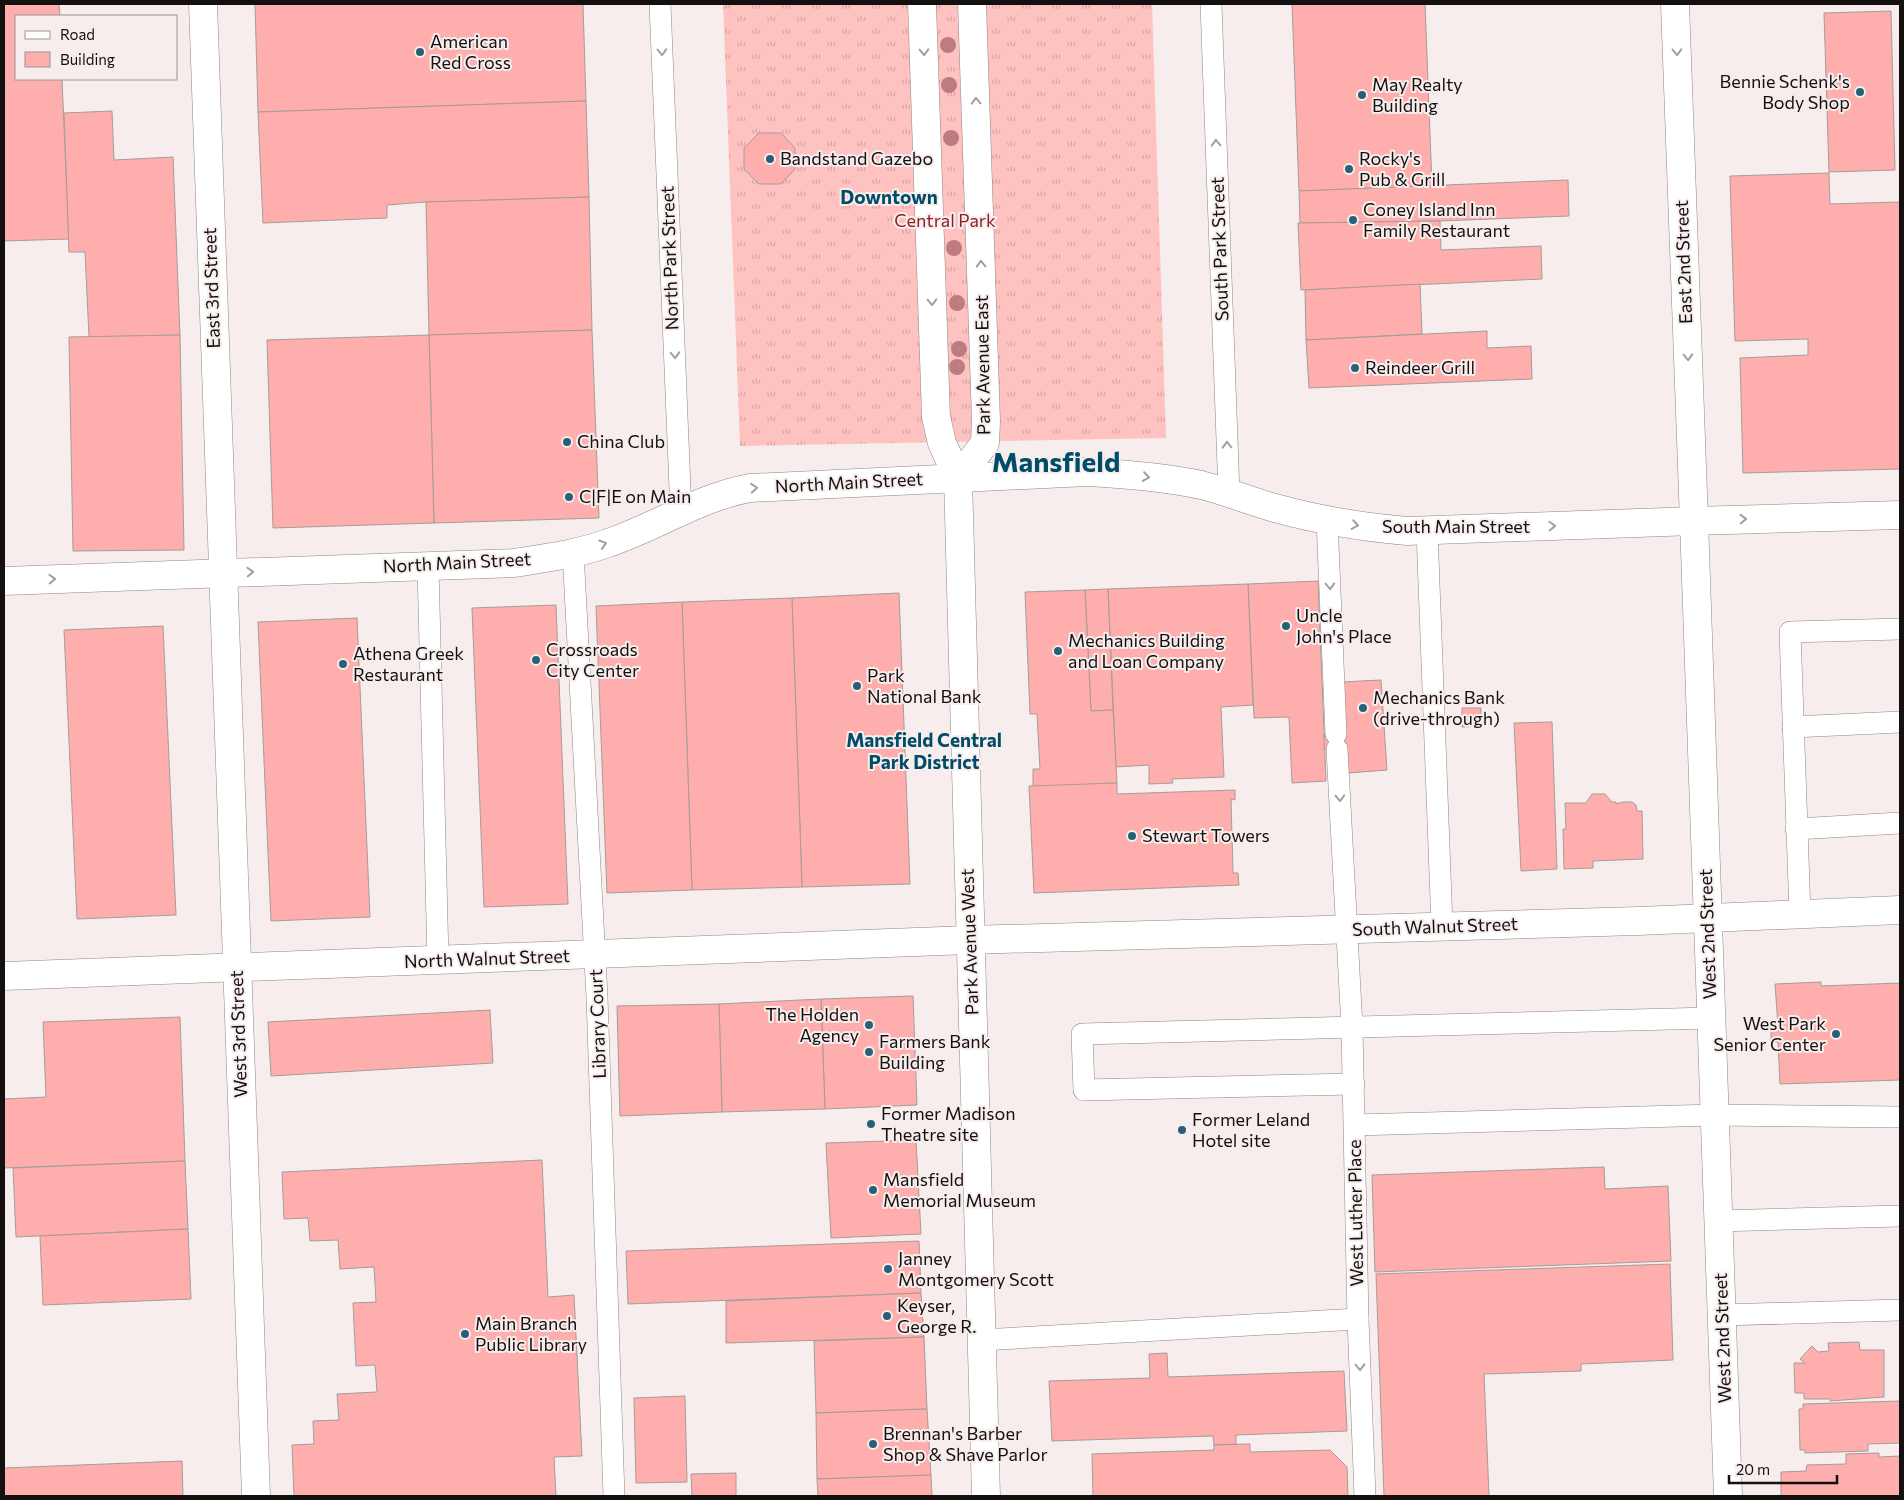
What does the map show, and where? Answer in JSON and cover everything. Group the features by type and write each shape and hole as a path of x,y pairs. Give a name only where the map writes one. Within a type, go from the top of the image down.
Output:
{"main road":[{"name":"East 3rd Street","path":"202,4 222,573"},
{"path":"922,4 936,416 942,443 958,478"},
{"name":"Park Avenue East","path":"958,478 985,443 986,421 972,4"},
{"name":"East 2nd Street","path":"1675,4 1694,521"},
{"name":"South Main Street","path":"958,478 1102,473 1138,476 1184,482 1276,508 1327,520 1378,528 1426,531 1900,515"},
{"name":"North Main Street","path":"4,581 514,563 607,544 729,492 750,488 958,478"},
{"name":"Park Avenue West","path":"958,478 969,940 986,1496"},
{"name":"West 2nd Street","path":"1694,521 1728,1496"},
{"name":"West 3rd Street","path":"222,573 256,1496"},
{"name":"South Walnut Street","path":"969,940 1348,930 1900,910"},
{"name":"North Walnut Street","path":"4,976 969,940"}],"lane":[{"name":"North Park Street","path":"660,4 681,513"},
{"name":"South Park Street","path":"1211,4 1228,494"},
{"name":"West Luther Place","path":"1327,520 1336,742 1352,1028 1358,1319 1365,1496"},
{"path":"1426,531 1442,926"},
{"name":"Library Court","path":"574,552 595,955 614,1496"},
{"path":"428,566 438,960"},
{"path":"1800,914 1790,632 1900,628"},
{"path":"1793,726 1900,722"},
{"path":"1796,829 1900,823"},
{"path":"1354,1084 1084,1090 1082,1034 1711,1018"},
{"path":"1355,1125 1715,1115 1900,1118"},
{"path":"1718,1221 1900,1216"},
{"path":"1722,1315 1900,1310"},
{"path":"982,1340 1358,1319"}],"green space":[{"name":"Central Park","path":"723,4 1152,4 1166,438 740,446"}],"building":[{"path":"4,4 59,4 60,15 15,15 15,80 62,80 69,239 4,241"},
{"name":"American Red Cross","path":"255,4 583,4 586,101 258,112"},
{"name":"May Realty Building","path":"1292,4 1425,4 1432,186 1299,191"},
{"name":"Bennie Schenk's Body Shop","path":"1891,11 1895,170 1829,172 1824,13"},
{"path":"586,101 589,197 387,205 387,218 263,223 258,112"},
{"path":"112,111 114,160 173,157 180,335 89,337 85,252 69,252 64,113"},
{"name":"Bandstand Gazebo","path":"759,133 781,133 795,148 795,169 781,184 759,184 744,169 744,148"},
{"path":"1829,173 1830,204 1900,202 1900,469 1743,473 1740,358 1808,355 1808,339 1735,341 1730,176"},
{"path":"1568,180 1569,216 1440,221 1300,223 1299,191"},
{"path":"589,197 592,330 429,335 426,202"},
{"path":"1440,221 1441,250 1541,246 1542,279 1301,290 1298,223"},
{"path":"1420,284 1422,334 1306,340 1305,290"},
{"path":"592,330 599,518 434,523 429,335"},
{"path":"1487,331 1487,348 1531,346 1532,379 1309,388 1306,340"},
{"path":"180,335 184,550 73,551 69,337"},
{"path":"429,335 434,523 273,528 267,340"},
{"path":"1318,581 1326,781 1292,783 1289,717 1254,718 1248,584"},
{"path":"1248,584 1253,705 1221,707 1224,777 1172,779 1173,783 1149,784 1149,765 1116,767 1108,589"},
{"path":"1108,589 1113,710 1091,711 1085,590"},
{"name":"Mechanics Building and Loan Company","path":"1085,590 1091,711 1113,710 1117,783 1033,787 1033,769 1040,769 1037,714 1030,714 1025,592"},
{"path":"899,593 910,884 802,887 792,598"},
{"path":"792,598 802,887 692,890 682,602"},
{"path":"682,602 692,890 607,893 596,606"},
{"path":"556,605 568,904 484,907 472,608"},
{"path":"357,618 370,917 271,921 258,622"},
{"path":"163,626 176,915 77,919 64,630"},
{"name":"Mechanics Bank (drive-through)","path":"1381,680 1387,770 1348,773 1347,749 1324,750 1324,735 1346,733 1342,682"},
{"path":"1462,708 1481,708 1481,726 1462,727"},
{"path":"1552,722 1557,869 1521,871 1514,723"},
{"name":"Stewart Towers","path":"1117,783 1117,794 1235,790 1235,800 1231,799 1233,873 1238,873 1239,885 1034,893 1029,786"},
{"path":"1592,794 1605,794 1616,804 1632,802 1636,805 1637,811 1642,811 1643,859 1593,861 1593,868 1564,869 1563,829 1566,829 1565,803 1586,803"},
{"name":"West Park Senior Center","path":"1821,982 1821,986 1900,983 1900,1080 1780,1084 1778,1042 1771,1042 1771,1027 1778,1026 1775,984"},
{"name":"Farmers Bank Building","path":"913,996 917,1105 825,1109 821,999"},
{"path":"821,999 825,1109 722,1112 719,1004"},
{"path":"719,1004 722,1112 620,1116 617,1006"},
{"path":"490,1010 493,1063 271,1076 268,1022"},
{"path":"180,1017 185,1161 4,1168 4,1099 46,1097 43,1022"},
{"path":"916,1140 921,1234 831,1238 826,1143"},
{"name":"Main Branch Public Library","path":"542,1160 548,1297 574,1295 582,1456 554,1457 556,1496 294,1496 292,1445 314,1444 313,1421 339,1420 337,1394 377,1392 375,1365 356,1366 353,1303 376,1302 374,1267 340,1269 338,1240 310,1241 308,1218 284,1219 282,1172"},
{"path":"185,1161 188,1229 16,1237 13,1168"},
{"path":"1604,1167 1605,1189 1668,1186 1671,1261 1375,1272 1372,1175"},
{"path":"188,1229 191,1299 43,1305 40,1236"},
{"path":"919,1241 921,1293 628,1304 626,1251"},
{"path":"1670,1264 1673,1360 1581,1364 1581,1371 1484,1374 1489,1496 1384,1496 1376,1274"},
{"path":"921,1293 924,1337 726,1343 726,1301"},
{"path":"924,1337 927,1409 816,1413 814,1341"},
{"path":"1859,1342 1860,1350 1884,1350 1884,1397 1830,1401 1830,1399 1804,1399 1804,1393 1795,1393 1794,1363 1805,1363 1800,1359 1812,1346 1818,1352 1829,1351 1828,1343"},
{"path":"1167,1353 1168,1377 1344,1371 1347,1431 1236,1435 1236,1444 1214,1445 1213,1436 1052,1441 1049,1381 1150,1378 1149,1354"},
{"path":"685,1396 687,1482 636,1483 634,1398"},
{"path":"1900,1401 1900,1443 1868,1444 1868,1451 1805,1453 1805,1450 1800,1450 1799,1409 1803,1409 1803,1404"},
{"name":"Brennan's Barber Shop & Shave Parlor","path":"927,1409 931,1475 817,1479 816,1413"},
{"path":"1250,1444 1250,1452 1330,1450 1347,1467 1348,1496 1093,1496 1092,1454 1214,1450 1214,1445"},
{"path":"1879,1453 1879,1457 1900,1456 1900,1496 1777,1496 1781,1495 1781,1472 1806,1471 1807,1465 1846,1464 1846,1454"},
{"path":"182,1461 183,1496 4,1496 4,1468"},
{"path":"736,1473 736,1496 692,1496 691,1474"},
{"path":"931,1475 932,1496 818,1496 817,1479"}],"place":[{"name":"American Red Cross","path":"420,52"},
{"name":"Bennie Schenk's Body Shop","path":"1860,92"},
{"name":"May Realty Building","path":"1362,95"},
{"name":"Bandstand Gazebo","path":"770,159"},
{"name":"Rocky's Pub & Grill","path":"1349,169"},
{"name":"Coney Island Inn Family Restaurant","path":"1353,220"},
{"name":"Reindeer Grill","path":"1355,368"},
{"name":"China Club","path":"567,442"},
{"name":"C|F|E on Main","path":"569,497"},
{"name":"Uncle John's Place","path":"1286,626"},
{"name":"Mechanics Building and Loan Company","path":"1058,651"},
{"name":"Crossroads City Center","path":"536,660"},
{"name":"Athena Greek Restaurant","path":"343,664"},
{"name":"Park National Bank","path":"857,686"},
{"name":"Mechanics Bank (drive-through)","path":"1363,708"},
{"name":"Stewart Towers","path":"1132,836"},
{"name":"The Holden Agency","path":"869,1025"},
{"name":"West Park Senior Center","path":"1836,1034"},
{"name":"Farmers Bank Building","path":"869,1052"},
{"name":"Former Madison Theatre site","path":"871,1124"},
{"name":"Former Leland Hotel site","path":"1182,1130"},
{"name":"Mansfield Memorial Museum","path":"873,1190"},
{"name":"Janney Montgomery Scott","path":"888,1269"},
{"name":"Keyser, George R.","path":"887,1316"},
{"name":"Main Branch Public Library","path":"465,1334"},
{"name":"Brennan's Barber Shop & Shave Parlor","path":"873,1444"}],"district":[{"name":"Downtown","path":"889,197"},
{"name":"Mansfield","path":"1056,462"},
{"name":"Mansfield Central Park District","path":"924,751"}]}
